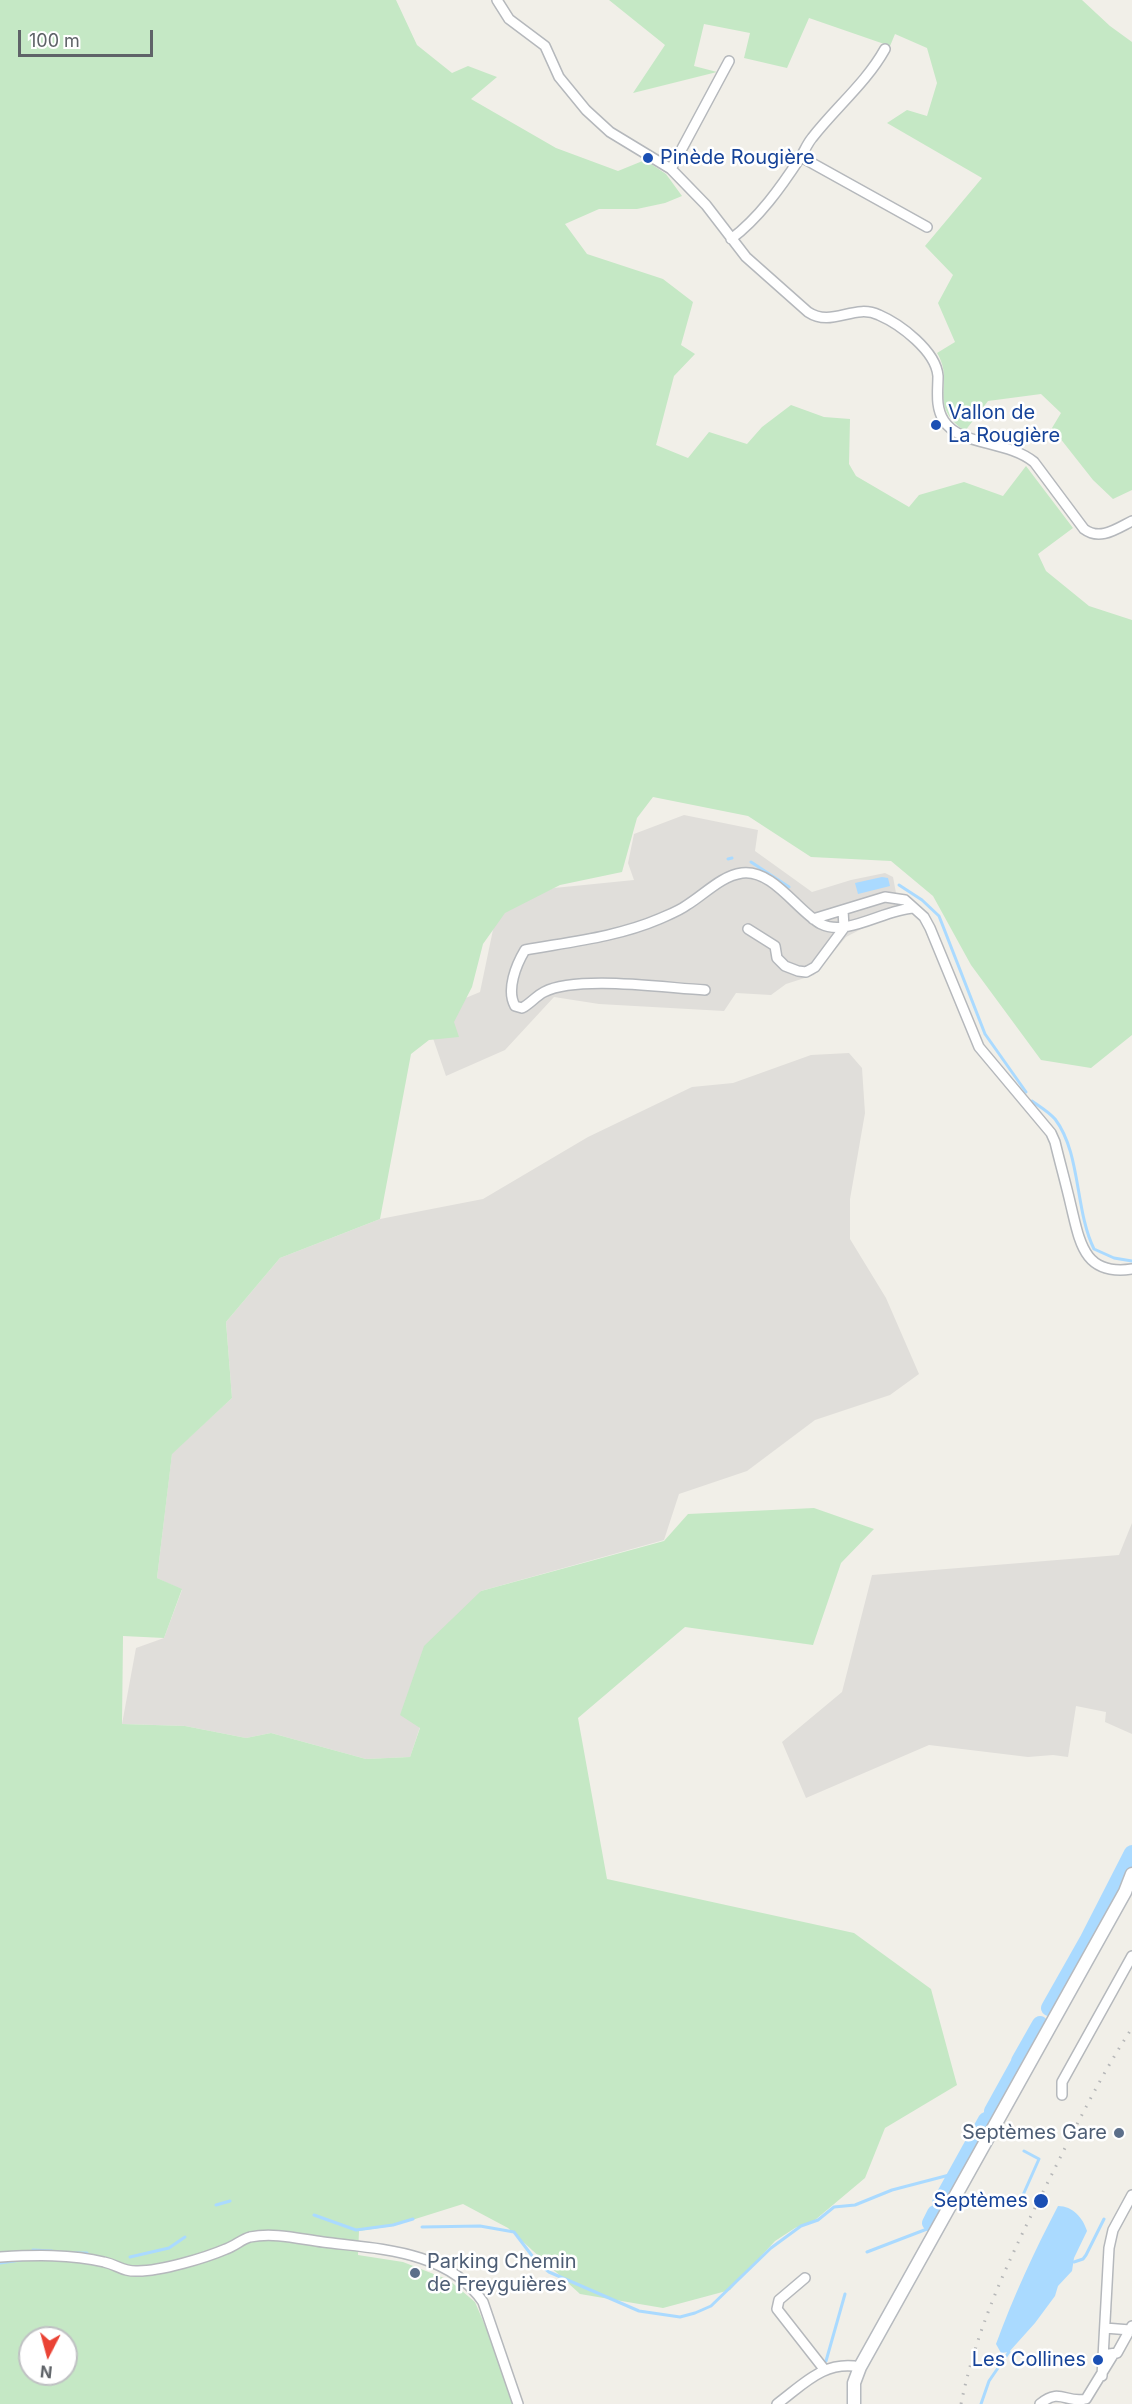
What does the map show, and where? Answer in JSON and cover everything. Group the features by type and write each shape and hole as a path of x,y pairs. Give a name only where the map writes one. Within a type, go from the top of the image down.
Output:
{"main road":[{"path":"854,2404 854,2384 860,2367 1128,1889 1132,1874"}],"street":[{"path":"497,0 509,19 545,46 559,77 586,110 610,132 671,169 706,205 746,257 816,317 832,318 867,310 904,331 932,356 936,365 938,408 943,420 952,431 1024,454 1034,462 1084,529 1090,533 1099,535 1107,533 1132,521"},
{"path":"731,239 752,220 801,157 811,139 874,69 885,49"},
{"path":"671,169 729,61"},
{"path":"801,157 927,228"},
{"path":"705,990 588,983 560,987 543,993 522,1008 515,1006 511,999 518,961 525,950 633,929 685,907 733,875 753,873 760,876 788,895 813,919 824,926 844,928 896,911 914,908"},
{"path":"813,919 885,897 905,900 924,917 979,1047 1051,1133 1080,1245 1098,1266 1107,1269 1132,1269"},
{"path":"748,929 775,946 777,958 785,966 806,972 815,967 844,928 843,910"},
{"path":"1062,2095 1062,2082 1132,1956"},
{"path":"1102,2376 1109,2248 1113,2230 1132,2195"},
{"path":"0,2256 29,2255 85,2259 106,2262 122,2271 140,2271 189,2261 227,2249 248,2237 270,2235 390,2250 418,2257 462,2279 478,2295 505,2361 518,2404"},
{"path":"805,2278 779,2300 777,2309 824,2369"},
{"path":"1040,2404 1053,2396 1060,2396 1073,2402 1086,2399 1131,2328 1105,2328"},
{"path":"1104,2348 1108,2354 1113,2355"},
{"path":"777,2404 824,2369 835,2366 860,2367"}],"shaded area":[{"path":"684,815 758,830 755,851 812,892 885,873 893,877 896,893 895,916 869,925 846,937 814,975 786,984 771,995 736,993 724,1011 599,1004 554,997 505,1050 446,1076 425,1015 480,992 494,925 512,904 554,888 634,880 628,863 634,834"},
{"path":"849,1053 862,1068 865,1113 850,1199 850,1239 886,1298 919,1374 890,1395 815,1420 747,1471 679,1494 664,1540 481,1591 420,1727 410,1757 366,1759 271,1733 246,1738 185,1726 122,1724 136,1648 164,1638 182,1590 157,1578 172,1453 232,1398 226,1322 280,1258 380,1219 483,1199 588,1137 692,1087 733,1083 811,1055"},
{"path":"1132,1523 1132,1734 1105,1722 1106,1712 1076,1706 1068,1757 1053,1755 1028,1757 929,1745 806,1798 782,1742 842,1692 872,1575 1119,1555"}],"green space":[{"path":"0,0 396,0 417,45 452,73 468,66 497,77 471,99 556,148 618,171 645,160 666,174 682,196 665,203 637,209 599,209 565,224 587,254 663,279 693,302 681,345 695,354 674,376 656,445 688,458 709,432 747,444 762,427 791,405 824,417 850,419 849,464 856,476 909,507 919,495 964,482 1003,496 1026,466 1073,528 1038,554 1046,571 1089,606 1132,620 1132,1035 1091,1068 1041,1060 971,965 933,896 891,861 811,857 748,816 653,797 637,818 622,872 560,885 505,913 483,944 472,987 454,1022 459,1037 429,1040 411,1054 380,1219 280,1258 226,1322 232,1398 172,1454 157,1578 182,1589 164,1638 123,1636 122,1724 185,1726 246,1738 271,1733 366,1759 410,1757 420,1728 400,1715 424,1646 481,1591 664,1541 688,1514 814,1508 874,1529 841,1563 813,1645 685,1627 578,1718 607,1879 854,1933 931,1989 957,2085 885,2128 865,2178 815,2220 795,2228 775,2241 730,2290 663,2308 580,2294 508,2228 463,2204 393,2226 359,2231 358,2255 403,2262 449,2280 475,2302 501,2363 514,2404 0,2404"},
{"path":"609,0 1082,0 1110,26 1132,42 1132,490 1113,499 1093,480 1052,428 1061,413 1041,394 988,401 965,431 953,421 947,412 944,403 944,374 937,353 955,342 938,303 953,275 925,246 982,178 887,123 907,110 927,116 937,83 927,48 895,34 890,46 809,18 787,68 744,58 750,33 704,24 694,66 717,72 633,93 665,45"}],"water":[{"path":"882,877 888,878 890,886 858,894 855,883"},
{"path":"1058,2206 1068,2208 1077,2214 1087,2231 1074,2258 1072,2271 1058,2286 1055,2296 1035,2323 1009,2352 1001,2353 996,2344 1025,2274"}],"waterway":[{"path":"728,859 732,858"},
{"path":"751,862 789,887"},
{"path":"899,885 922,900 939,916 985,1034 1026,1092"},
{"path":"1032,1101 1053,1116 1063,1133 1074,1165 1088,1234 1094,1249 1114,1258 1132,1261"},
{"path":"1049,2008 1088,1939 1132,1853"},
{"path":"1019,2061 1040,2024"},
{"path":"992,2111 1018,2064"},
{"path":"940,2203 986,2120"},
{"path":"1023,2195 1039,2159 1024,2151"},
{"path":"422,2227 480,2226 514,2232 536,2261 549,2272 639,2311 680,2317 711,2306 771,2248 801,2226 818,2220 834,2207 855,2205 892,2190 957,2173"},
{"path":"216,2205 230,2201"},
{"path":"930,2223 935,2213"},
{"path":"314,2215 356,2230 393,2225 413,2219"},
{"path":"1074,2262 1083,2259 1086,2255 1104,2219"},
{"path":"867,2252 927,2229"},
{"path":"130,2257 169,2248 185,2237"},
{"path":"33,2250 52,2251"},
{"path":"73,2253 87,2253"},
{"path":"0,2263 21,2260"},
{"path":"826,2361 845,2294"},
{"path":"981,2404 989,2381 1009,2352"}],"railway":[{"path":"961,2404 977,2344 1010,2259 1089,2101 1132,2028"}],"place":[{"name":"Pinède Rougière","path":"648,158"},
{"name":"Vallon de La Rougière","path":"936,425"},
{"name":"Septèmes Gare","path":"1119,2133"},
{"name":"Septèmes","path":"1041,2201"},
{"name":"Parking Chemin de Freyguières","path":"415,2273"},
{"name":"Les Collines","path":"1098,2360"}]}
